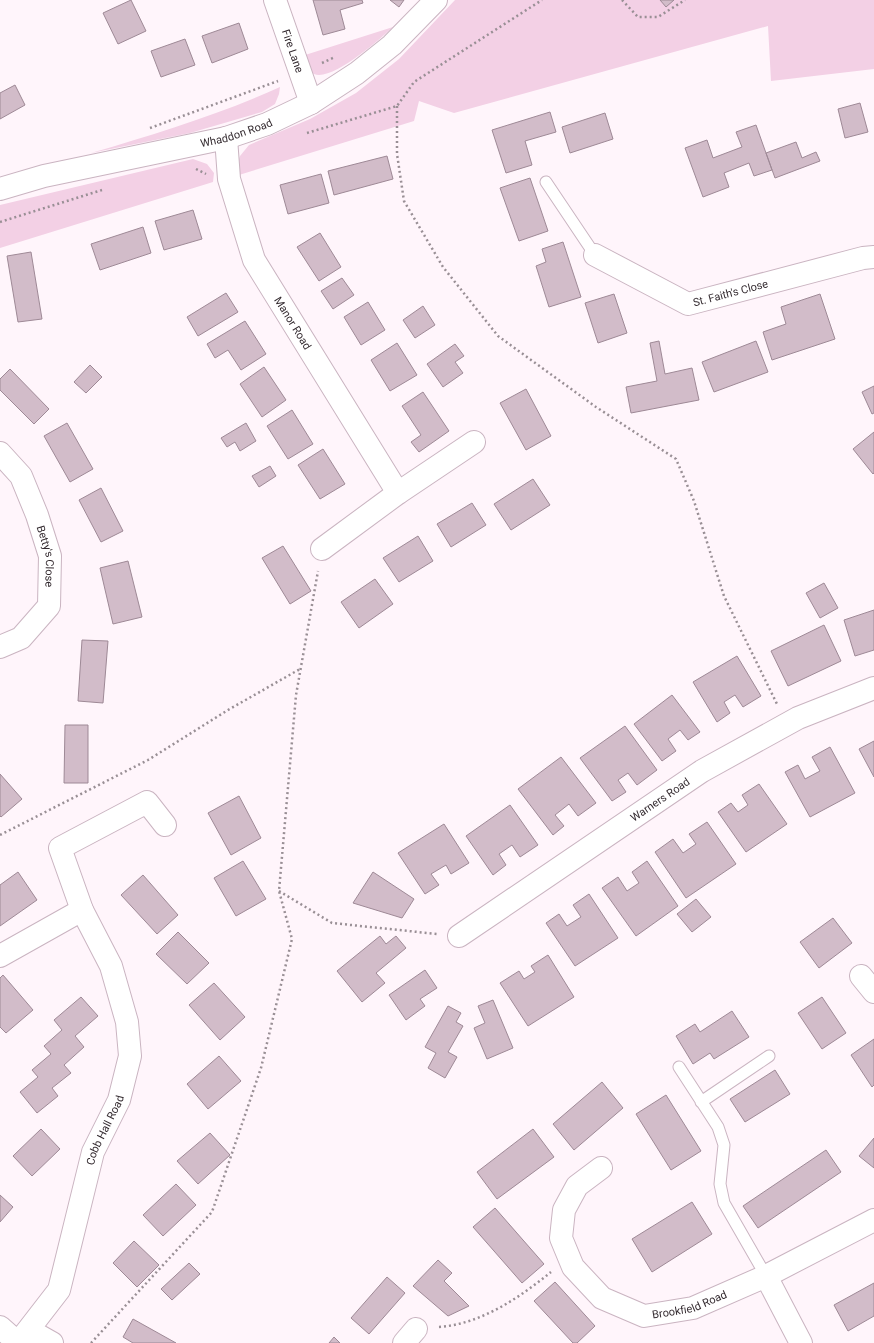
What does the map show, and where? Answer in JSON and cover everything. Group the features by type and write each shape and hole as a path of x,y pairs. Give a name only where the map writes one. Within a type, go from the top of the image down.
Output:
{"street":[{"name":"Fire Lane","path":"274,0 311,103"},
{"name":"Whaddon Road","path":"0,189 44,176 226,138 267,124 311,103 357,73 392,45 436,0"},
{"name":"Manor Road","path":"226,138 229,179 254,260 398,493"},
{"name":"St. Faith's Close","path":"595,255 688,304 863,258 874,257"},
{"path":"322,549 398,493 474,442"},
{"name":"Betty's Close","path":"0,453 21,476 37,515 50,556 49,606 21,638 0,647"},
{"name":"Warners Road","path":"459,936 702,772 787,724 874,688"},
{"name":"Cobb Hall Road","path":"23,1337 59,1290 94,1152 119,1100 130,1056 127,1022 111,966 82,910 60,848 147,802 165,826"},
{"path":"0,956 82,910"},
{"name":"Brookfield Road","path":"601,1168 577,1186 564,1210 561,1238 573,1267 602,1298 644,1316 693,1308 766,1276 874,1220"},
{"path":"766,1276 801,1343"},
{"path":"0,1327 23,1337 52,1343"}],"lane":[{"path":"546,182 595,255"},
{"path":"701,1102 769,1056"},
{"path":"679,1067 718,1128 724,1145 720,1184 724,1203 766,1276"}],"path":[{"path":"542,0 414,82 397,106 397,154 404,201 447,272 498,336 596,407 676,459 694,501 724,596 787,724"},
{"path":"622,0 638,17 658,17 685,0"},
{"path":"145,130 336,57"},
{"path":"300,135 397,106"},
{"path":"191,166 215,178 229,179"},
{"path":"0,222 104,189"},
{"path":"92,1343 212,1212 262,1068 292,938 279,891 296,695 322,549"},
{"path":"0,835 148,760 228,710 301,668"},
{"path":"279,891 332,923 459,936"},
{"path":"410,1336 454,1326 492,1311 526,1291 569,1257"}],"shaded area":[{"path":"455,0 874,0 874,69 771,81 768,26 454,113 419,101 414,121 239,175 236,167 240,156 249,145 310,119 356,93 399,59"},
{"path":"393,27 378,41 355,58 332,72 322,75 312,73 308,69 302,56"},
{"path":"280,87 275,104 262,112 190,133 91,153 210,115"},
{"path":"193,159 207,164 214,173 213,182 0,248 0,205"}],"building":[{"path":"131,0 146,31 118,44 103,13"},
{"path":"313,0 362,0 363,3 340,10 345,29 323,35"},
{"path":"390,0 404,0 399,7"},
{"path":"660,0 674,0 666,7"},
{"path":"239,23 248,49 212,63 202,36"},
{"path":"185,39 195,65 161,77 151,51"},
{"path":"15,85 25,105 0,119 0,93"},
{"path":"860,103 868,132 845,138 838,109"},
{"path":"550,112 556,132 525,141 532,165 506,173 492,130"},
{"path":"605,113 613,139 570,153 562,127"},
{"path":"756,125 772,170 754,176 749,163 724,173 729,187 703,197 685,148 707,140 713,158 742,147 736,132"},
{"path":"796,142 802,158 816,152 820,161 775,178 766,153"},
{"path":"387,156 393,179 334,195 328,171"},
{"path":"321,174 329,203 288,214 280,185"},
{"path":"530,178 548,231 519,241 500,188"},
{"path":"193,210 202,239 164,250 155,221"},
{"path":"143,227 151,253 100,270 91,244"},
{"path":"320,233 341,267 319,281 297,247"},
{"path":"563,242 581,297 549,307 536,266 546,262 542,249"},
{"path":"31,252 42,319 18,322 7,256"},
{"path":"342,278 354,295 333,309 321,291"},
{"path":"226,293 238,312 198,336 187,317"},
{"path":"614,294 627,333 598,343 585,303"},
{"path":"820,294 835,339 772,360 763,332 786,324 781,307"},
{"path":"368,302 385,330 361,345 344,317"},
{"path":"423,306 435,325 415,338 403,320"},
{"path":"245,321 266,354 241,370 228,350 215,358 207,344"},
{"path":"659,341 665,374 692,368 699,400 631,413 626,387 657,381 650,343"},
{"path":"756,341 768,372 714,392 702,362"},
{"path":"397,343 417,375 390,391 371,360"},
{"path":"455,344 464,356 455,362 463,373 443,387 427,364"},
{"path":"90,365 102,377 86,393 74,382"},
{"path":"264,367 286,400 262,417 240,384"},
{"path":"10,369 49,409 34,424 0,390 0,379"},
{"path":"874,386 874,413 872,414 862,392"},
{"path":"526,389 551,436 526,450 500,403"},
{"path":"423,392 449,431 419,452 411,442 421,435 402,406"},
{"path":"292,410 313,444 288,459 267,426"},
{"path":"67,423 93,469 70,482 44,436"},
{"path":"246,423 256,441 240,451 235,442 227,447 221,438"},
{"path":"874,432 874,473 873,474 853,449"},
{"path":"323,449 345,484 320,499 298,465"},
{"path":"270,466 276,476 259,487 252,476"},
{"path":"533,479 550,505 511,530 494,504"},
{"path":"101,488 123,531 101,542 79,500"},
{"path":"472,503 486,525 451,547 437,524"},
{"path":"418,536 433,561 399,582 383,558"},
{"path":"283,546 311,591 290,604 262,558"},
{"path":"128,561 142,617 113,624 100,568"},
{"path":"375,579 393,604 359,628 341,602"},
{"path":"824,583 838,608 820,618 806,593"},
{"path":"874,610 874,650 855,656 844,620"},
{"path":"824,625 841,661 788,686 771,651"},
{"path":"82,640 108,641 103,703 78,701"},
{"path":"737,656 761,696 743,707 735,695 724,702 730,713 717,722 693,682"},
{"path":"672,695 700,732 688,740 680,730 668,739 676,751 662,761 634,724"},
{"path":"65,725 88,725 88,783 64,783"},
{"path":"625,726 657,770 637,785 628,773 618,780 626,792 612,801 580,758"},
{"path":"874,741 874,777 859,749"},
{"path":"830,747 855,793 810,817 785,772 798,765 805,779 820,771 812,757"},
{"path":"561,757 596,803 578,816 569,804 555,815 564,826 553,835 518,789"},
{"path":"0,774 22,799 1,817 0,816"},
{"path":"759,784 787,824 746,852 718,812 731,803 738,812 748,805 742,795"},
{"path":"239,796 261,838 231,855 208,813"},
{"path":"510,805 538,845 520,857 512,845 499,854 506,865 493,875 466,836"},
{"path":"707,822 736,864 686,898 655,852 673,839 683,853 696,844 689,834"},
{"path":"444,824 469,863 451,874 446,865 431,874 439,885 425,894 398,853"},
{"path":"243,861 266,899 236,916 214,878"},
{"path":"647,861 678,906 636,936 602,888 618,877 627,891 639,883 632,872"},
{"path":"18,872 37,900 0,926 0,885"},
{"path":"373,872 414,899 402,918 353,903"},
{"path":"143,875 178,915 157,934 121,895"},
{"path":"589,894 618,938 575,966 546,923 559,914 567,926 581,917 573,905"},
{"path":"696,899 711,917 692,932 677,914"},
{"path":"833,918 852,943 819,968 800,942"},
{"path":"178,932 209,963 187,984 156,954"},
{"path":"380,936 386,944 396,936 406,948 376,973 385,983 362,1002 337,971"},
{"path":"548,955 574,997 528,1026 500,983 519,971 524,979 535,972 531,966"},
{"path":"425,970 437,988 420,999 425,1006 406,1020 389,995"},
{"path":"3,975 33,1010 6,1033 0,1027 0,978"},
{"path":"214,983 245,1017 220,1040 189,1005"},
{"path":"81,997 98,1016 75,1036 84,1047 64,1065 71,1073 52,1088 58,1096 37,1113 20,1092 38,1077 32,1070 51,1054 44,1046 62,1030 54,1020"},
{"path":"822,997 846,1033 822,1049 798,1013"},
{"path":"493,1000 513,1048 487,1059 474,1028 485,1023 478,1006"},
{"path":"448,1006 461,1013 456,1022 463,1026 448,1052 457,1057 445,1078 428,1068 436,1053 425,1047"},
{"path":"732,1011 749,1037 714,1059 710,1053 693,1064 676,1036 695,1024 700,1032"},
{"path":"874,1039 874,1085 872,1087 851,1055"},
{"path":"219,1056 241,1081 208,1109 187,1084"},
{"path":"775,1070 790,1094 745,1122 730,1099"},
{"path":"602,1082 623,1108 574,1150 553,1124"},
{"path":"666,1095 701,1151 671,1170 636,1114"},
{"path":"41,1129 60,1149 32,1176 13,1156"},
{"path":"533,1129 554,1157 497,1199 477,1172"},
{"path":"210,1133 230,1155 198,1184 177,1161"},
{"path":"874,1138 874,1168 859,1156"},
{"path":"826,1150 841,1172 758,1228 743,1206"},
{"path":"176,1184 196,1205 163,1236 143,1215"},
{"path":"0,1195 13,1207 0,1222"},
{"path":"692,1202 712,1234 652,1272 632,1239"},
{"path":"495,1208 544,1264 522,1283 473,1227"},
{"path":"134,1241 159,1265 137,1287 113,1263"},
{"path":"438,1260 452,1273 444,1281 469,1306 448,1316 413,1286"},
{"path":"189,1263 200,1274 172,1300 161,1289"},
{"path":"387,1277 405,1293 369,1334 351,1318"},
{"path":"555,1282 595,1326 577,1343 573,1343 534,1301"},
{"path":"874,1283 874,1316 848,1331 834,1305"},
{"path":"133,1319 176,1343 133,1343 123,1337"},
{"path":"334,1337 340,1343 329,1343"}]}
